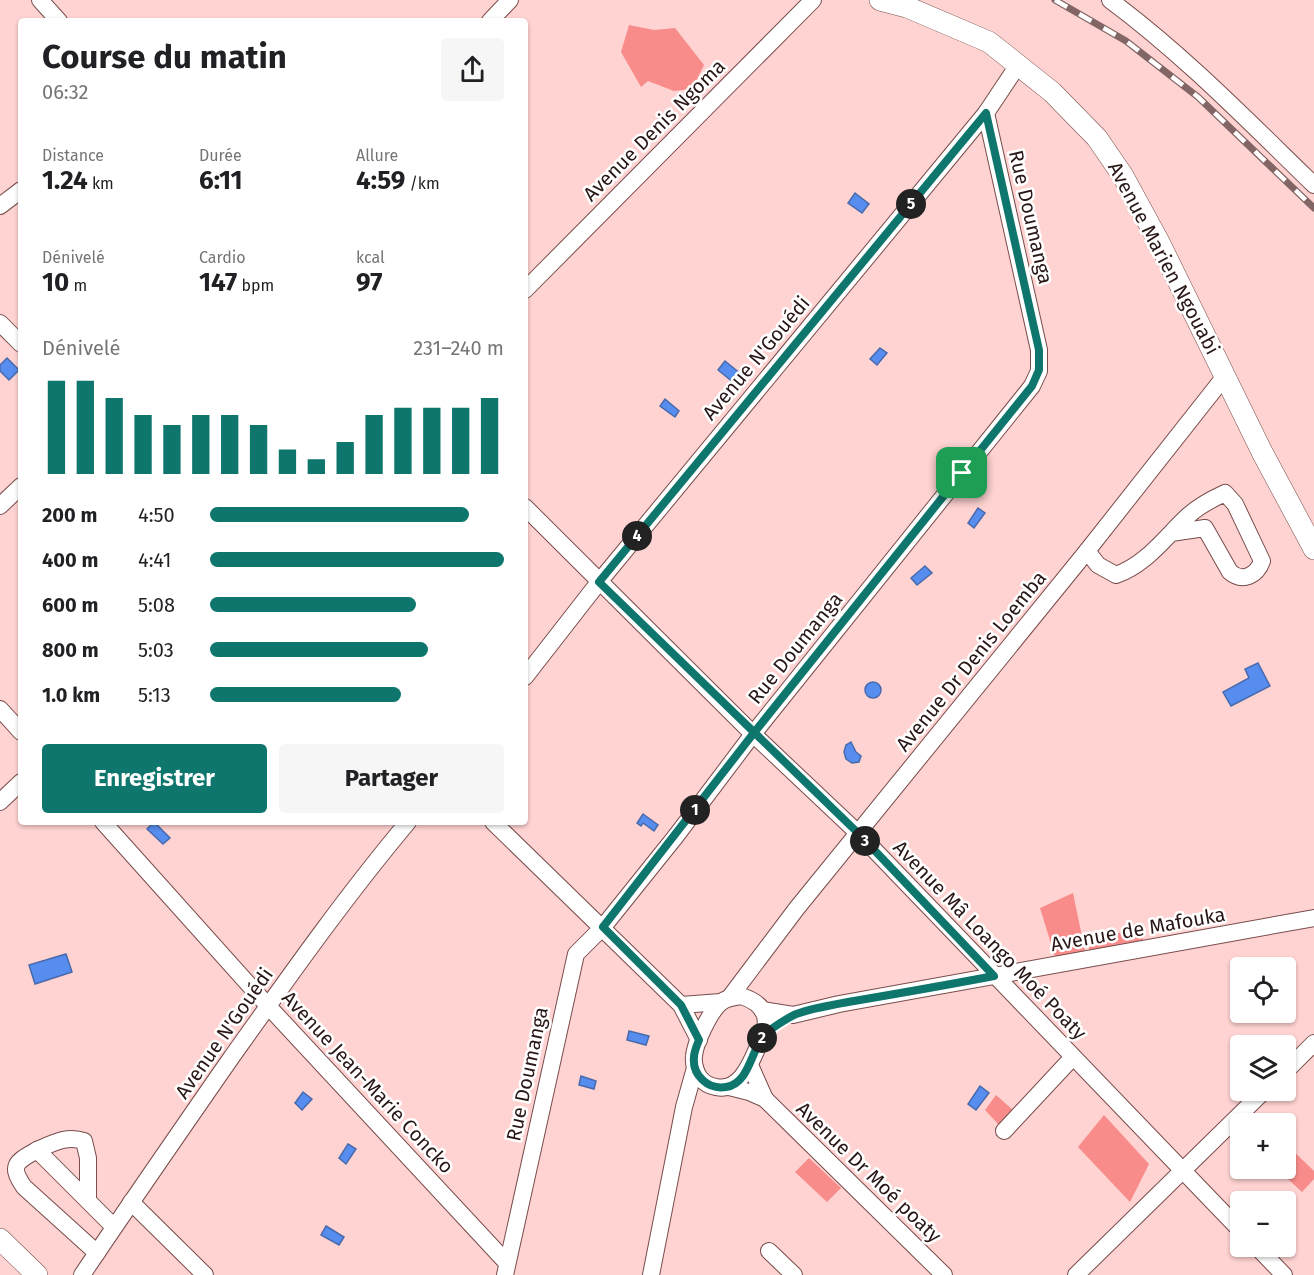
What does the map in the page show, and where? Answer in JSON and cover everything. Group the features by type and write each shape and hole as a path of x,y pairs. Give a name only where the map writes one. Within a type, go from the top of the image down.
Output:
{"main road":[{"name":"Avenue Marien Ngouabi","path":"880,0 907,7 989,42 1052,92 1097,138 1123,176 1164,252 1263,452 1309,526 1314,549"},
{"path":"0,1239 37,1275"}],"street":[{"path":"40,0 56,18"},
{"path":"493,18 510,0"},
{"name":"Avenue Denis Ngoma","path":"528,287 813,0"},
{"path":"1110,0 1148,28 1193,68 1314,185"},
{"name":"Avenue N'Gouédi","path":"528,673 599,582 986,113 1018,65"},
{"name":"Rue Doumanga","path":"506,1269 576,954 603,927 753,734 1025,395 1039,370 1039,350 986,113"},
{"path":"0,206 18,192"},
{"path":"0,323 18,341"},
{"name":"Avenue Dr Denis Loemba","path":"726,1000 797,908 1087,551 1225,376"},
{"path":"0,506 18,489"},
{"path":"1087,551 1098,565 1116,575 1128,570 1151,554 1189,515 1205,502 1224,492 1234,504 1262,561 1254,574 1244,577 1234,576 1206,528 1172,533"},
{"name":"Avenue Mâ Loango Moé Poaty","path":"528,510 753,734 859,834 1230,1220"},
{"path":"0,709 18,729"},
{"path":"0,802 18,785"},
{"name":"Avenue Jean-Marie Concko","path":"106,825 506,1269"},
{"name":"Avenue N'Gouédi","path":"82,1275 268,1006 356,886 406,825"},
{"path":"496,825 681,1005 699,1040"},
{"name":"Avenue de Mafouka","path":"763,1036 793,1015 839,1004 1314,918"},
{"path":"684,1107 700,1096 740,1080 750,1065 766,1027 757,1005 748,971"},
{"path":"681,1005 741,996 757,1005"},
{"path":"724,1087 708,1084 699,1077 693,1057 714,1011 726,1000"},
{"name":"Avenue de Mafouka","path":"757,1005 793,1015"},
{"path":"1296,1061 1314,1043"},
{"path":"1004,1131 1073,1057"},
{"name":"Avenue Dr Moé poaty","path":"750,1065 765,1099"},
{"path":"651,1275 684,1107 695,1068"},
{"name":"Avenue Dr Moé poaty","path":"724,1087 749,1092 765,1099 944,1275"},
{"path":"1076,1275 1254,1101"},
{"path":"88,1200 88,1158 84,1141 76,1138 64,1139 37,1150 22,1159 16,1166 16,1174 24,1187 97,1253"},
{"path":"37,1150 114,1227"},
{"path":"131,1202 205,1275"},
{"path":"769,1251 794,1275"},
{"path":"1267,1257 1284,1275"}],"shaded area":[{"path":"629,25 654,30 675,28 704,65 692,89 674,91 648,81 641,87 621,52"},
{"path":"1073,893 1085,951 1056,960 1040,908"},
{"path":"1139,929 1144,941 1089,954 1089,939"},
{"path":"996,1095 1013,1110 1000,1126 985,1110"},
{"path":"1104,1115 1149,1164 1130,1202 1078,1147"},
{"path":"1296,1154 1314,1171 1314,1179 1302,1192 1288,1179 1296,1179"},
{"path":"809,1158 841,1188 827,1202 795,1172"}],"water":[{"path":"855,193 869,204 862,213 848,203"},
{"path":"880,348 887,353 877,365 870,359"},
{"path":"7,358 18,371 9,380 0,371 0,365"},
{"path":"725,361 741,374 734,383 718,370"},
{"path":"665,399 679,411 675,417 660,406"},
{"path":"978,508 985,513 974,528 968,523"},
{"path":"925,566 932,573 917,585 911,578"},
{"path":"1258,663 1270,686 1231,706 1223,692 1249,678 1245,669"},
{"path":"873,682 881,690 873,698 865,690"},
{"path":"851,742 861,756 859,762 852,763 846,759 844,752 846,745"},
{"path":"643,814 658,825 654,831 643,823 641,826 637,823"},
{"path":"151,825 157,825 170,838 163,844 147,829"},
{"path":"66,954 72,972 35,984 29,965"},
{"path":"629,1031 649,1036 646,1045 627,1040"},
{"path":"581,1076 596,1081 594,1089 579,1085"},
{"path":"980,1086 989,1093 976,1110 968,1104"},
{"path":"303,1092 312,1099 302,1110 295,1103"},
{"path":"348,1144 356,1149 346,1164 339,1158"},
{"path":"326,1226 344,1237 339,1245 321,1235"}],"railway":[{"path":"1055,0 1126,41 1198,97 1314,208"}],"route":[{"path":"962,473 753,734 603,927 681,1005 699,1040 693,1057 695,1068 699,1077 708,1084 718,1088 729,1087 740,1080 750,1065 763,1036 793,1015 839,1004 994,976 859,834 753,734 599,582 986,113 1039,350 1039,370 1032,386 962,473"}]}
